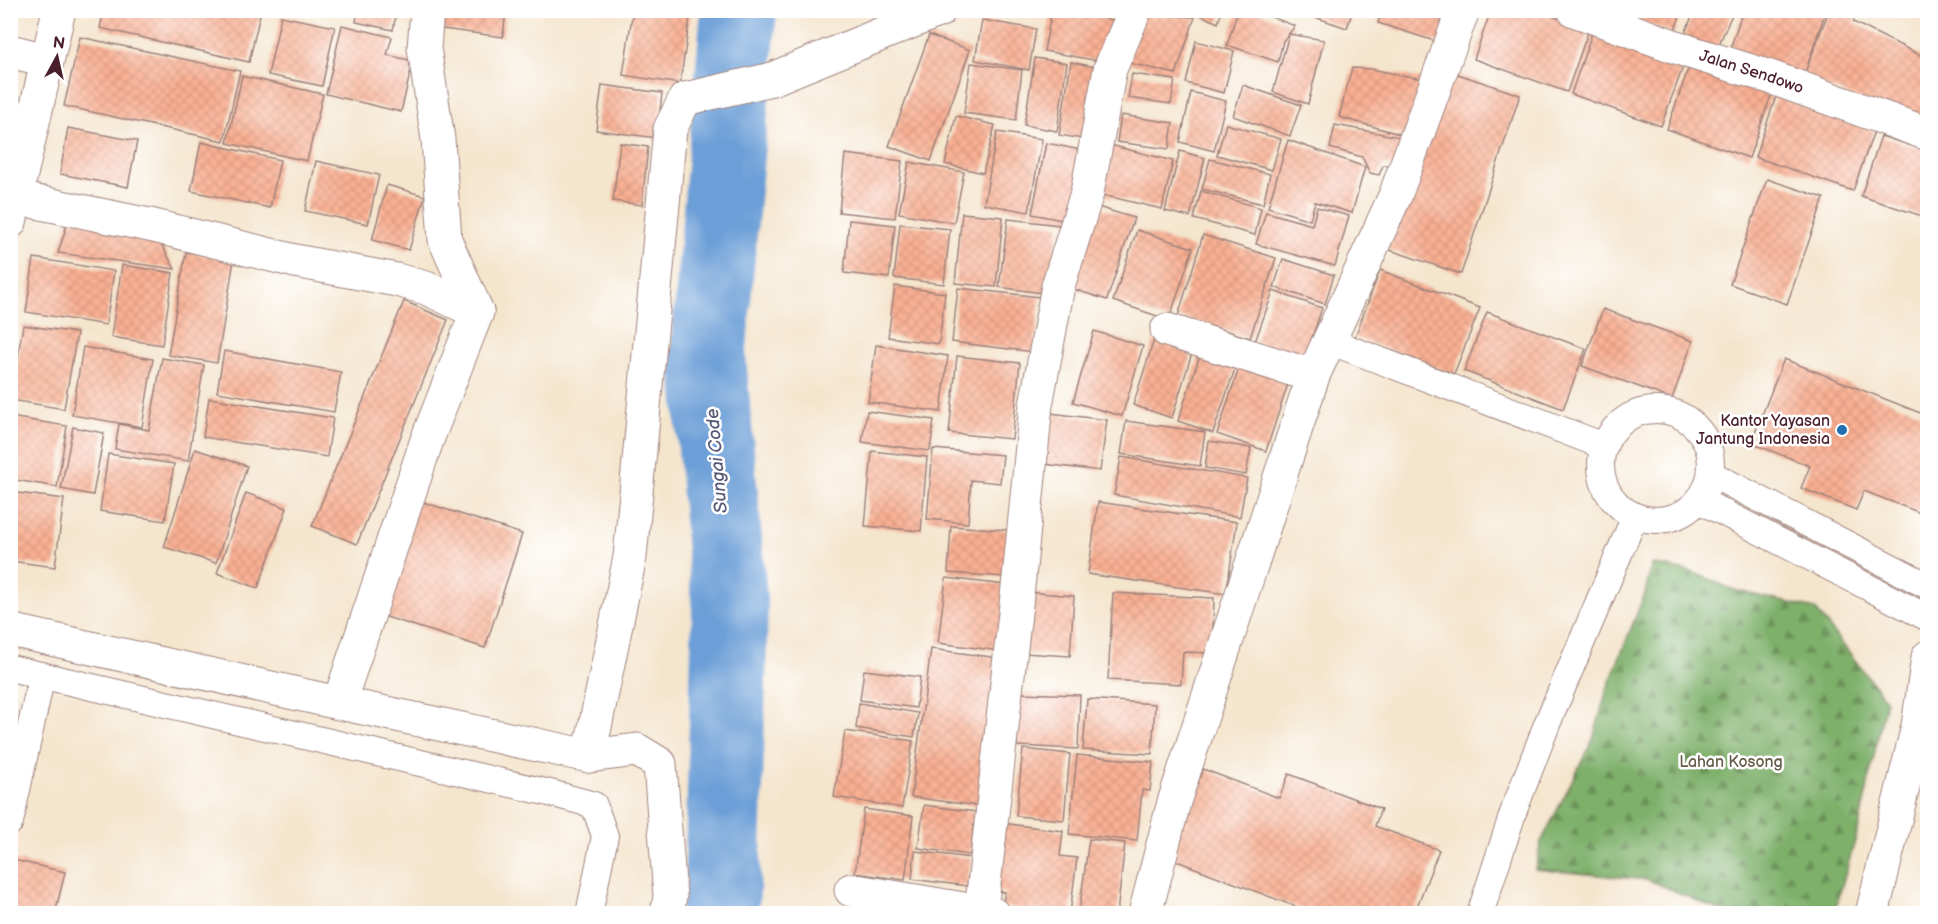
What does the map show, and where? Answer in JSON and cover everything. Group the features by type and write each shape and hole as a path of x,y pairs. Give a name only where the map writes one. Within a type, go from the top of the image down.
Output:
{"street":[{"path":"59,10 14,210 154,226 296,261 397,280 426,288 477,312"},
{"path":"339,703 426,440 477,312 445,240 438,139 424,48 427,10"},
{"path":"589,756 630,557 670,129 685,99 772,79 940,10"},
{"path":"851,890 987,912 1036,405 1058,286 1087,193 1110,69 1135,10"},
{"path":"1145,914 1174,802 1313,376 1395,196 1463,10"},
{"name":"Jalan Sendowo","path":"1578,11 1928,134"},
{"path":"10,51 46,60"},
{"path":"1167,330 1313,376"},
{"path":"10,630 589,756 637,750 660,764 670,896 667,914"},
{"path":"1872,914 1923,727 1928,657"}],"lane":[{"path":"1329,342 1604,446"},
{"path":"1650,410 1670,412 1688,420 1703,435 1710,453 1711,474 1699,500 1686,511 1670,518 1653,520 1635,516 1621,508 1609,494 1602,479 1600,462 1604,446 1614,428 1630,416 1650,410"},
{"path":"1711,474 1928,586"},
{"path":"1699,500 1928,618"},
{"path":"1480,914 1514,810 1547,724 1635,516"},
{"path":"10,668 594,805 605,836 589,914"},
{"path":"10,822 42,675"}],"green space":[{"name":"Lahan Kosong","path":"1652,564 1692,572 1734,590 1815,609 1886,700 1859,827 1834,913 1725,913 1649,880 1535,869 1541,842 1593,739 1607,689 1645,593"}],"building":[{"path":"104,10 261,10 249,62 100,28"},
{"path":"358,10 397,10 393,30 356,22"},
{"path":"437,10 506,10 503,37 435,28"},
{"path":"633,10 691,10 680,84 623,75"},
{"path":"1052,10 1065,10 1112,20 1104,62 1044,51"},
{"path":"1189,10 1222,10 1218,23"},
{"path":"1238,10 1253,10 1295,26 1283,41 1278,62 1227,45"},
{"path":"1294,10 1353,10 1347,28"},
{"path":"1382,10 1456,10 1444,44 1378,23"},
{"path":"1491,10 1535,10 1589,29 1567,92 1474,59"},
{"path":"1631,10 1682,10 1674,33 1629,17"},
{"path":"1695,10 1734,10 1716,51 1683,37"},
{"path":"1743,10 1826,10 1806,70 1829,10 1859,10 1853,22 1928,59 1928,126 1730,49"},
{"path":"1142,14 1195,17 1176,74 1129,63"},
{"path":"281,16 335,27 322,86 268,75"},
{"path":"982,20 1036,29 1029,70 975,60"},
{"path":"342,25 392,37 387,55 413,61 401,112 326,94"},
{"path":"1593,30 1685,62 1661,126 1571,94"},
{"path":"1289,34 1324,40 1308,104 1273,92"},
{"path":"929,35 970,50 931,161 889,146"},
{"path":"80,37 240,71 224,141 64,106"},
{"path":"1196,41 1234,51 1224,93 1186,83"},
{"path":"1035,58 1067,63 1057,131 1024,125"},
{"path":"1691,61 1773,90 1749,158 1667,129"},
{"path":"1071,62 1106,69 1094,141 1059,135"},
{"path":"971,63 1022,70 1016,120 964,113"},
{"path":"1352,68 1371,69 1422,79 1410,137 1339,117"},
{"path":"1446,70 1520,95 1461,274 1387,249"},
{"path":"1132,74 1175,80 1171,104 1128,98"},
{"path":"242,76 323,94 307,161 227,143"},
{"path":"602,85 662,93 657,138 596,130"},
{"path":"1243,85 1301,105 1290,136 1233,116"},
{"path":"1191,92 1226,101 1214,151 1180,142"},
{"path":"1776,97 1874,131 1853,191 1755,157"},
{"path":"1121,115 1173,123 1169,149 1117,142"},
{"path":"956,116 995,125 983,173 945,164"},
{"path":"1226,124 1281,139 1272,170 1217,155"},
{"path":"1335,125 1405,138 1400,165 1383,165 1379,175 1370,173 1362,157 1330,148"},
{"path":"68,128 137,141 128,187 60,174"},
{"path":"997,132 1042,139 1029,212 984,204"},
{"path":"1881,136 1928,151 1928,218 1861,196"},
{"path":"1288,140 1365,167 1352,213 1315,202 1310,220 1268,207"},
{"path":"201,142 280,160 270,208 191,191"},
{"path":"620,143 648,147 642,205 613,201"},
{"path":"1046,143 1086,151 1072,222 1032,214"},
{"path":"1110,145 1173,161 1162,209 1098,194"},
{"path":"1180,151 1205,158 1190,217 1165,211"},
{"path":"845,154 902,161 895,218 839,212"},
{"path":"1210,159 1270,174 1263,204 1202,189"},
{"path":"316,161 379,175 368,224 305,211"},
{"path":"909,162 964,172 954,223 899,213"},
{"path":"1767,179 1824,198 1787,304 1730,284"},
{"path":"387,185 425,196 409,250 372,240"},
{"path":"1201,191 1261,208 1255,235 1194,219"},
{"path":"1091,205 1134,218 1107,300 1064,286"},
{"path":"1317,207 1349,216 1335,266 1256,244 1266,212 1312,225"},
{"path":"962,213 1003,217 996,287 955,283"},
{"path":"70,215 159,240 175,269 58,253"},
{"path":"1008,219 1059,225 1049,294 999,287"},
{"path":"849,220 895,225 889,278 844,273"},
{"path":"900,224 950,229 944,284 894,278"},
{"path":"1137,230 1193,248 1169,320 1113,301"},
{"path":"1203,235 1276,258 1250,338 1178,316"},
{"path":"186,252 234,260 217,363 168,355"},
{"path":"34,258 114,271 106,325 26,312"},
{"path":"1283,259 1334,275 1325,304 1274,287"},
{"path":"122,265 173,273 162,345 111,337"},
{"path":"1380,270 1480,308 1454,374 1355,337"},
{"path":"895,286 945,293 939,344 888,337"},
{"path":"958,288 1040,297 1034,352 952,342"},
{"path":"1273,291 1322,308 1305,358 1255,342"},
{"path":"404,301 448,320 357,544 312,526"},
{"path":"1603,309 1693,341 1672,399 1582,366"},
{"path":"1487,312 1586,349 1563,409 1464,371"},
{"path":"23,325 77,333 64,409 11,400"},
{"path":"1094,331 1143,346 1122,416 1073,402"},
{"path":"1154,340 1192,353 1172,418 1133,405"},
{"path":"876,345 948,356 941,412 868,402"},
{"path":"83,347 153,359 142,427 72,415"},
{"path":"224,351 341,372 334,412 217,392"},
{"path":"1201,352 1237,363 1213,433 1178,421"},
{"path":"957,356 1020,363 1012,439 949,433"},
{"path":"162,358 204,365 188,461 115,449 119,424 149,430"},
{"name":"Kantor Yayasan Jantung Indonesia","path":"1784,359 1928,416 1928,516 1864,491 1856,510 1801,488 1810,466 1751,443"},
{"path":"1240,365 1289,381 1266,451 1217,434"},
{"path":"209,398 333,418 327,457 203,437"},
{"path":"867,411 934,420 930,451 862,442"},
{"path":"1042,412 1107,420 1100,471 1036,463"},
{"path":"10,417 67,426 57,487 10,479"},
{"path":"1126,421 1205,432 1200,466 1121,454"},
{"path":"73,427 104,433 93,495 61,489"},
{"path":"1209,441 1251,448 1246,475 1205,468"},
{"path":"195,449 247,466 216,563 164,547"},
{"path":"933,449 1003,455 1000,483 971,480 968,523 927,519"},
{"path":"872,451 927,457 921,531 865,526"},
{"path":"108,454 174,464 165,521 100,511"},
{"path":"1121,457 1247,478 1240,517 1114,495"},
{"path":"10,492 64,499 55,567 10,561"},
{"path":"246,493 287,508 258,588 217,573"},
{"path":"417,500 522,534 485,648 380,615"},
{"path":"1098,502 1237,522 1226,594 1088,574"},
{"path":"951,526 1022,531 1019,578 948,573"},
{"path":"946,578 1015,586 1008,652 938,643"},
{"path":"1028,592 1074,596 1070,656 1024,653"},
{"path":"1113,593 1214,598 1212,653 1183,652 1181,684 1108,680"},
{"path":"931,649 1006,659 986,807 911,797"},
{"path":"864,670 920,677 916,708 860,700"},
{"path":"1020,693 1080,695 1078,749 1017,746"},
{"path":"1087,699 1155,704 1152,754 1083,750"},
{"path":"859,703 918,713 914,737 856,728"},
{"path":"845,731 913,741 902,808 834,797"},
{"path":"1023,749 1070,754 1064,820 1016,816"},
{"path":"1077,755 1153,762 1150,791 1142,790 1137,841 1069,834"},
{"path":"1203,769 1279,798 1289,774 1381,809 1375,826 1439,850 1414,914 1315,914 1169,858"},
{"path":"924,805 976,812 970,855 918,848"},
{"path":"864,809 913,816 905,880 855,873"},
{"path":"1001,823 1063,831 1060,856 1077,858 1070,914 1002,907 1005,892 993,891"},
{"path":"1089,839 1125,843 1117,914 1079,913"},
{"path":"915,851 971,858 967,886 912,879"},
{"path":"10,859 65,872 55,914 10,914"}],"waterway":[{"name":"Sungai Code","path":"718,914 722,894 730,610 708,357 739,10"}],"place":[{"name":"Kantor Yayasan Jantung Indonesia","path":"1842,430"}]}
